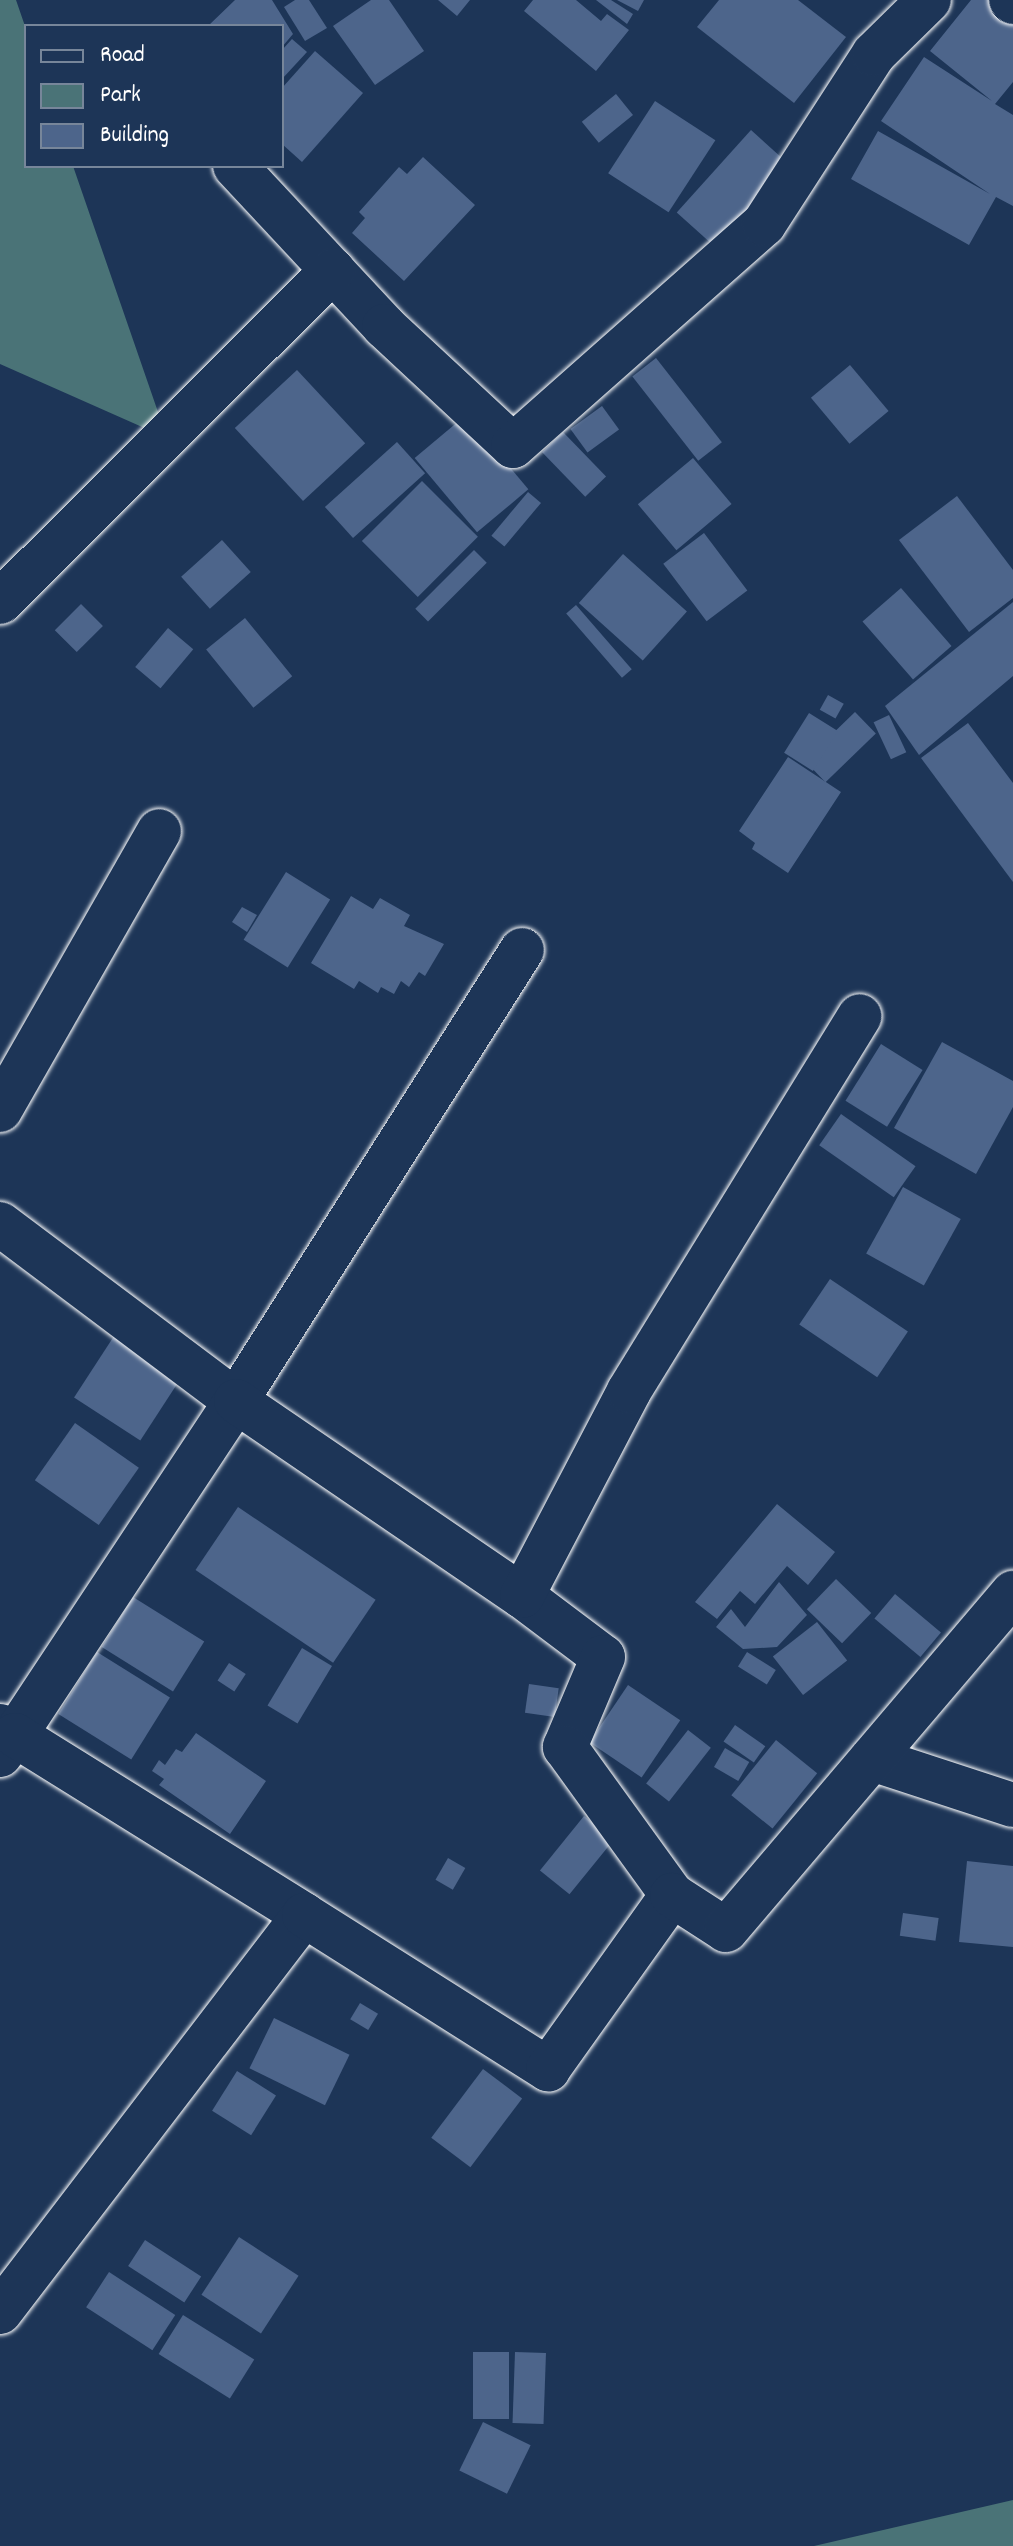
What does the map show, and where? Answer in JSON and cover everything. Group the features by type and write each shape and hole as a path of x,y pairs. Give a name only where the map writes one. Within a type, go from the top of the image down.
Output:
{"street":[{"path":"237,168 333,270 513,446 764,224 874,54 929,0"},
{"path":"0,602 333,270"},
{"path":"0,1110 159,831"},
{"path":"522,950 236,1401 5,1738 304,1915 548,2069 672,1895"},
{"path":"522,1596 629,1391 860,1016"},
{"path":"0,1224 236,1401 522,1596 603,1657 565,1747 672,1895 726,1930 1013,1593"},
{"path":"872,1759 1013,1805"},
{"path":"0,2312 304,1915"}],"green space":[{"path":"0,0 16,0 24,24 24,168 74,168 167,438 0,364"},
{"path":"1013,2500 1013,2546 814,2546"}],"building":[{"path":"235,0 272,0 293,34 284,45 284,24 210,24"},
{"path":"295,0 309,0 327,28 305,41 284,7"},
{"path":"371,0 389,0 424,51 375,85 333,26"},
{"path":"438,0 470,0 457,16"},
{"path":"533,0 576,0 601,21 607,14 629,30 596,71 524,11"},
{"path":"596,0 611,0 633,14 627,24"},
{"path":"617,0 644,0 638,11"},
{"path":"719,0 798,0 846,37 794,103 697,27"},
{"path":"971,0 996,0 1013,14 1013,82 995,104 1013,115 1013,206 996,197 969,245 851,179 878,131 990,194 881,121 924,57 992,101 930,51"},
{"path":"292,39 307,52 284,77 284,48"},
{"path":"315,51 363,93 302,162 284,146 284,86"},
{"path":"616,94 633,115 599,143 582,122"},
{"path":"655,101 715,140 669,212 608,173"},
{"path":"751,130 789,164 715,247 677,212"},
{"path":"423,157 475,205 404,281 352,233 365,218 359,212 399,167 407,174"},
{"path":"656,358 722,442 698,461 632,376"},
{"path":"850,365 889,411 849,444 811,398"},
{"path":"297,370 365,443 303,501 235,428"},
{"path":"602,406 619,429 587,452 570,429"},
{"path":"466,415 528,489 477,532 415,458"},
{"path":"563,432 606,477 585,497 542,452"},
{"path":"397,442 425,473 353,538 325,507"},
{"path":"693,458 732,504 676,550 638,504"},
{"path":"422,481 478,537 418,597 362,541"},
{"path":"528,492 541,503 504,547 491,536"},
{"path":"957,496 1013,570 1013,598 969,632 899,540"},
{"path":"704,533 747,591 707,621 663,564"},
{"path":"222,540 251,572 210,609 181,577"},
{"path":"474,550 487,563 428,621 415,609"},
{"path":"623,554 687,612 643,661 579,603"},
{"path":"901,588 952,646 913,680 863,621"},
{"path":"1013,602 1013,676 919,755 885,706"},
{"path":"81,604 103,626 77,652 55,630"},
{"path":"576,605 632,669 622,678 566,614"},
{"path":"245,618 292,676 253,708 206,649"},
{"path":"168,628 193,649 160,688 135,667"},
{"path":"828,695 844,704 836,719 820,710"},
{"path":"855,712 876,734 825,782 805,761"},
{"path":"809,713 838,731 813,771 784,753"},
{"path":"889,715 906,752 891,759 874,722"},
{"path":"968,723 1013,783 1013,882 921,758"},
{"path":"788,757 841,792 788,873 752,849 755,843 739,831"},
{"path":"286,872 330,900 288,967 244,940"},
{"path":"351,896 373,909 380,898 410,915 404,926 444,944 425,976 419,972 409,987 401,981 394,994 381,987 378,993 359,981 354,989 311,963"},
{"path":"242,907 257,915 247,932 232,922"},
{"path":"942,1042 1013,1081 1013,1107 976,1174 894,1128"},
{"path":"881,1044 923,1070 887,1127 845,1101"},
{"path":"841,1114 916,1166 894,1197 819,1145"},
{"path":"903,1187 961,1219 924,1285 866,1253"},
{"path":"830,1279 908,1332 877,1377 799,1325"},
{"path":"116,1333 182,1376 140,1441 74,1398"},
{"path":"75,1423 139,1468 99,1525 35,1480"},
{"path":"777,1504 835,1552 808,1585 787,1566 755,1604 740,1591 717,1619 695,1602"},
{"path":"238,1507 376,1600 333,1663 196,1570"},
{"path":"836,1579 871,1613 842,1643 807,1609"},
{"path":"779,1582 807,1615 777,1647 743,1649 716,1627 731,1609 745,1627"},
{"path":"895,1594 941,1633 920,1657 874,1619"},
{"path":"133,1597 204,1642 173,1692 102,1647"},
{"path":"817,1622 847,1661 803,1695 773,1656"},
{"path":"302,1648 332,1666 297,1723 267,1705"},
{"path":"97,1652 170,1698 131,1759 58,1714"},
{"path":"747,1652 776,1670 767,1684 738,1666"},
{"path":"229,1663 246,1674 234,1692 218,1681"},
{"path":"529,1684 559,1688 555,1717 525,1713"},
{"path":"628,1685 680,1720 642,1777 589,1742"},
{"path":"735,1725 765,1746 754,1763 724,1741"},
{"path":"688,1730 711,1748 669,1801 646,1784"},
{"path":"196,1733 266,1781 230,1834 159,1785 164,1779 152,1771 159,1760 165,1765 176,1749 182,1752"},
{"path":"776,1740 817,1773 773,1829 731,1795"},
{"path":"725,1748 749,1762 738,1781 714,1767"},
{"path":"584,1816 614,1840 569,1894 540,1870"},
{"path":"448,1858 465,1868 453,1890 436,1880"},
{"path":"967,1861 1013,1866 1013,1947 959,1942"},
{"path":"903,1913 939,1918 935,1941 900,1936"},
{"path":"360,2003 378,2014 368,2030 350,2019"},
{"path":"274,2018 349,2055 325,2105 249,2068"},
{"path":"483,2069 522,2098 470,2167 431,2138"},
{"path":"237,2071 276,2095 251,2135 212,2111"},
{"path":"239,2237 299,2276 261,2334 201,2295"},
{"path":"145,2240 201,2276 184,2302 128,2266"},
{"path":"109,2272 175,2315 152,2350 86,2307"},
{"path":"183,2315 254,2360 230,2399 159,2354"},
{"path":"473,2352 509,2352 509,2419 473,2419"},
{"path":"515,2352 546,2353 544,2424 513,2423"},
{"path":"483,2422 531,2445 507,2494 459,2471"}]}
